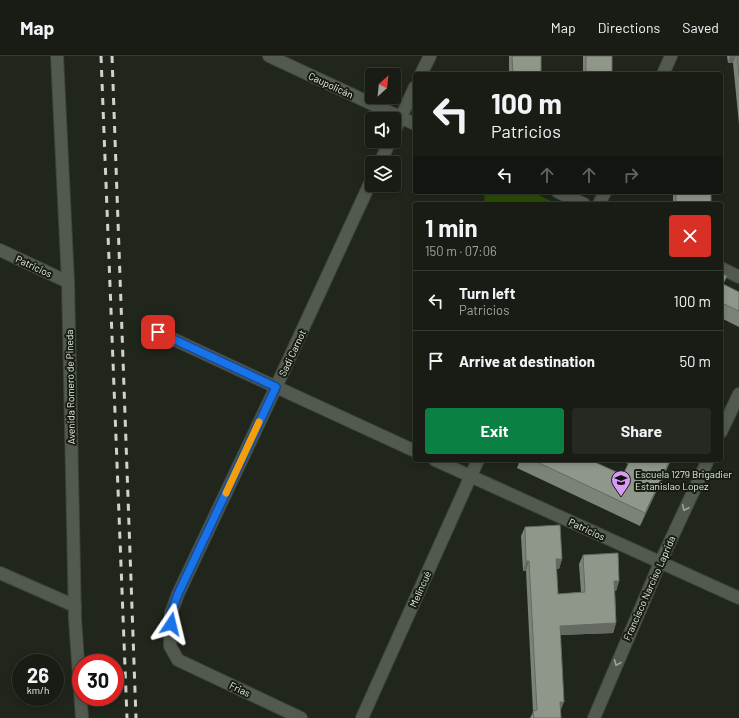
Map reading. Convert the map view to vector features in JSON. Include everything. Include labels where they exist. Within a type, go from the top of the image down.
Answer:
[{"type":"street","name":"Avenida Romero de Pineda","points":[[57,56],[68,282],[75,606],[82,718]]},
{"type":"street","name":"Caupolicán","points":[[269,56],[390,112]]},
{"type":"street","points":[[422,72],[430,56]]},
{"type":"street","points":[[663,72],[671,56]]},
{"type":"street","points":[[401,117],[413,91]]},
{"type":"street","name":"Caupolicán","points":[[401,117],[413,123]]},
{"type":"street","name":"Sadi Carnot","points":[[178,660],[170,646],[171,613],[178,594],[366,192]]},
{"type":"street","points":[[562,194],[580,202]]},
{"type":"street","name":"Patricios","points":[[0,250],[68,282]]},
{"type":"street","points":[[723,269],[739,277]]},
{"type":"street","points":[[158,332],[413,450]]},
{"type":"street","points":[[723,428],[739,394]]},
{"type":"street","name":"Patricios","points":[[439,462],[739,598]]},
{"type":"street","name":"Melincué","points":[[362,718],[477,462]]},
{"type":"street","name":"Francisco Narciso Laprida","points":[[594,718],[660,563],[707,462]]},
{"type":"street","points":[[0,573],[75,606]]},
{"type":"street","name":"Frias","points":[[178,660],[301,718]]},
{"type":"green space","points":[[484,194],[536,194],[553,202],[485,202]]},
{"type":"building","points":[[512,56],[541,56],[541,72],[513,72]]},
{"type":"building","points":[[586,56],[612,56],[612,72],[586,72]]},
{"type":"building","points":[[737,56],[739,56],[739,75]]},
{"type":"building","points":[[676,194],[711,194],[711,202],[676,202]]},
{"type":"building","points":[[723,274],[727,276],[723,284]]},
{"type":"building","points":[[723,284],[739,292],[739,311],[724,304],[723,306]]},
{"type":"building","points":[[537,462],[594,462],[623,475],[629,462],[669,462],[645,513]]},
{"type":"building","points":[[560,525],[562,559],[556,559],[558,594],[585,592],[583,555],[618,553],[619,581],[614,581],[616,623],[560,626],[564,702],[560,702],[561,718],[534,718],[533,711],[537,710],[529,561],[526,561],[525,527]]},
{"type":"railway","points":[[101,56],[127,718]]},
{"type":"railway","points":[[112,56],[136,718]]},
{"type":"slow traffic","points":[[226,493],[259,422]]},
{"type":"place","name":"Escuela 1279 Brigadier Estanislao Lopez","points":[[621,497]]},
{"type":"route","points":[[158,332],[276,387],[178,594],[171,613],[171,624]]}]
